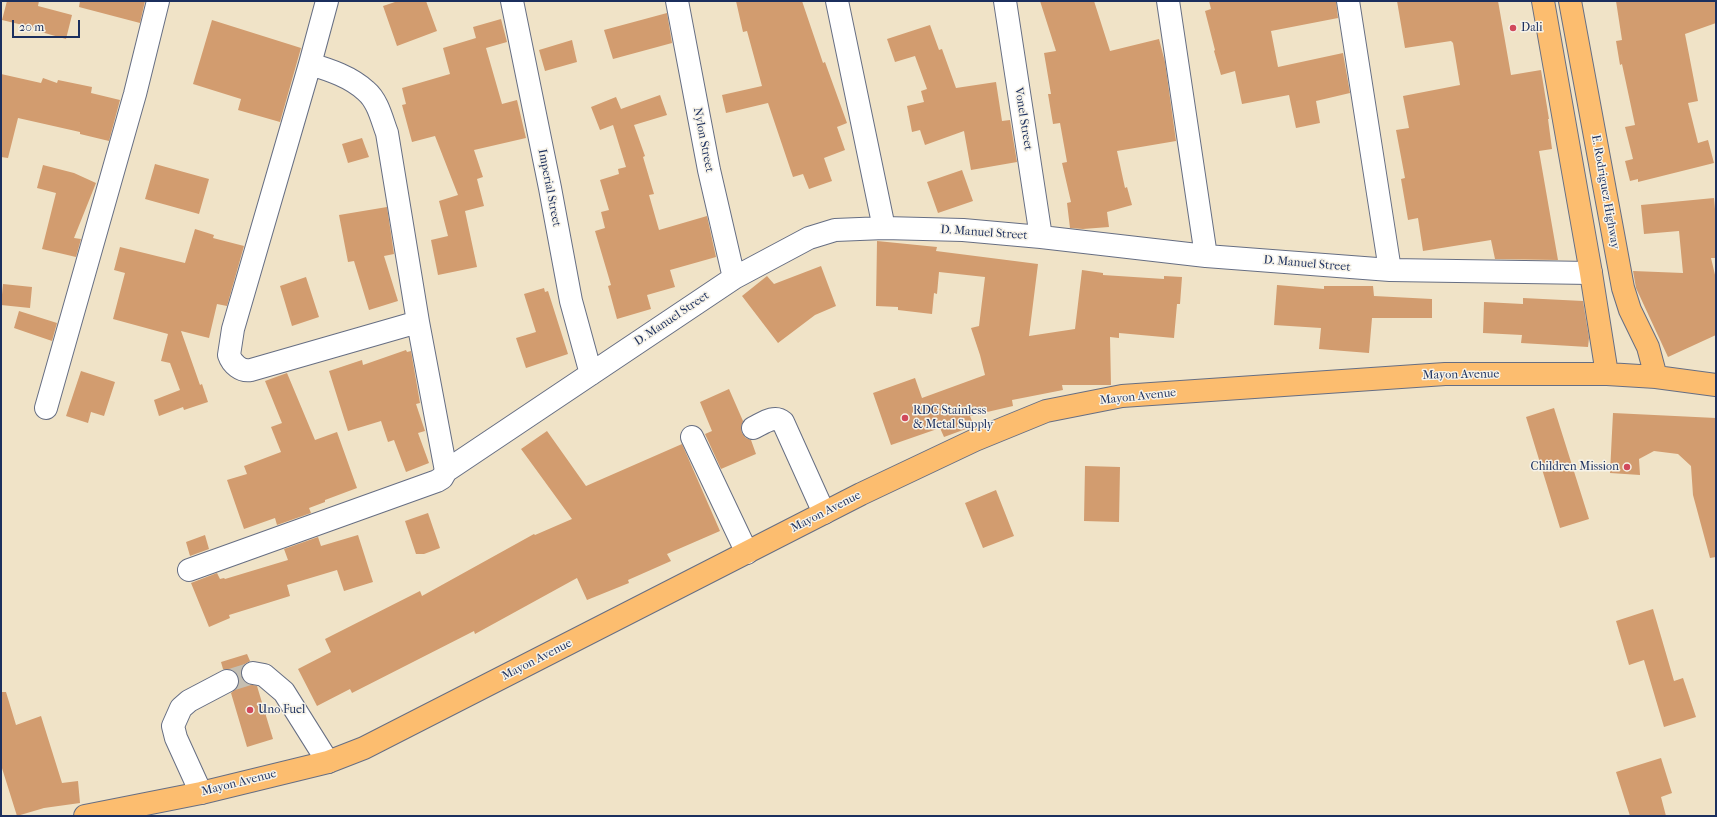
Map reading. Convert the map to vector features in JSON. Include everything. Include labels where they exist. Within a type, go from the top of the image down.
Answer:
[{"type":"main road","points":[[1543,1],[1591,273],[1607,374]]},
{"type":"main road","name":"E. Rodriguez Highway","points":[[1570,1],[1623,288],[1630,310],[1648,347],[1656,377]]},
{"type":"main road","name":"Mayon Avenue","points":[[85,816],[201,793],[328,762],[364,748],[824,513],[975,440],[1046,411],[1122,396],[1445,374],[1607,374],[1656,377],[1716,385]]},
{"type":"street","points":[[46,408],[135,94],[158,1]]},
{"type":"street","points":[[327,1],[233,328],[229,351],[230,358],[238,368],[243,370],[251,370],[418,322]]},
{"type":"street","name":"Imperial Street","points":[[512,1],[550,188],[571,301],[591,374]]},
{"type":"street","name":"Nylon Street","points":[[677,1],[708,170],[734,278]]},
{"type":"street","points":[[837,1],[884,228]]},
{"type":"street","name":"Vonel Street","points":[[1005,1],[1041,237]]},
{"type":"street","points":[[1168,1],[1206,256]]},
{"type":"street","points":[[1348,1],[1390,270]]},
{"type":"street","points":[[310,64],[341,74],[367,92],[377,107],[387,134],[418,322],[446,471]]},
{"type":"street","name":"D. Manuel Street","points":[[189,570],[437,482],[442,478],[446,471],[734,278],[816,236],[835,230],[884,228],[963,230],[1041,237],[1206,256],[1390,270],[1591,273]]},
{"type":"street","points":[[753,428],[772,418],[779,419],[783,422],[824,513]]},
{"type":"street","points":[[692,437],[747,553]]},
{"type":"street","points":[[253,673],[264,675],[284,692],[328,762]]},
{"type":"street","points":[[201,793],[176,738],[173,726],[181,708],[189,701],[227,681]]},
{"type":"building","points":[[7,1],[39,1],[38,6],[72,15],[66,39],[34,30],[35,28],[2,20]]},
{"type":"building","points":[[80,1],[145,1],[140,23],[79,7]]},
{"type":"building","points":[[398,1],[426,1],[437,31],[397,46],[383,6]]},
{"type":"building","points":[[736,1],[802,1],[823,63],[825,62],[847,123],[837,127],[845,150],[824,158],[832,181],[809,189],[803,174],[793,177],[768,103],[726,113],[722,95],[762,86],[747,31],[743,32]]},
{"type":"building","points":[[1040,1],[1094,1],[1110,51],[1159,39],[1165,62],[1176,141],[1117,151],[1125,188],[1127,187],[1132,205],[1107,212],[1109,227],[1083,229],[1070,228],[1067,203],[1071,202],[1062,163],[1067,162],[1060,123],[1053,124],[1048,94],[1051,94],[1044,53],[1056,51]]},
{"type":"building","points":[[1209,1],[1336,1],[1338,18],[1271,31],[1278,67],[1343,53],[1350,93],[1316,101],[1320,123],[1296,128],[1289,95],[1242,104],[1235,71],[1221,75],[1205,11],[1211,9]]},
{"type":"building","points":[[1397,1],[1498,1],[1511,75],[1541,70],[1552,149],[1539,151],[1558,260],[1495,259],[1491,240],[1423,251],[1418,218],[1408,220],[1401,179],[1405,178],[1396,130],[1409,128],[1403,96],[1460,85],[1453,43],[1451,41],[1405,48]]},
{"type":"building","points":[[1616,1],[1716,1],[1716,23],[1685,34],[1698,101],[1688,103],[1698,143],[1708,140],[1714,163],[1638,182],[1638,179],[1630,181],[1625,161],[1633,159],[1625,127],[1635,125],[1622,64],[1620,65],[1616,41],[1622,40]]},
{"type":"building","points":[[667,13],[672,43],[613,59],[604,30]]},
{"type":"building","points":[[501,19],[507,42],[486,48],[502,104],[517,100],[526,138],[474,150],[483,177],[477,179],[484,206],[465,211],[477,267],[438,275],[431,240],[448,236],[439,201],[458,195],[435,136],[412,142],[402,105],[406,104],[402,88],[450,74],[443,48],[476,38],[473,27]]},
{"type":"building","points":[[212,20],[301,48],[280,122],[238,110],[241,99],[193,84]]},
{"type":"building","points":[[930,25],[939,50],[942,49],[956,88],[996,82],[1002,121],[1010,120],[1017,162],[971,170],[964,131],[925,145],[920,130],[912,132],[907,106],[924,102],[921,91],[927,89],[915,56],[895,62],[887,39]]},
{"type":"building","points":[[572,40],[577,62],[545,71],[539,50]]},
{"type":"building","points":[[1,74],[41,83],[43,78],[57,83],[58,80],[92,87],[91,93],[120,100],[109,141],[80,134],[80,132],[18,118],[8,158],[1,157]]},
{"type":"building","points":[[660,95],[667,115],[634,125],[645,156],[643,157],[654,194],[649,195],[659,230],[707,216],[716,257],[670,270],[675,287],[647,295],[651,309],[617,319],[608,286],[611,285],[595,231],[605,228],[601,212],[609,210],[600,180],[619,174],[618,169],[626,167],[613,125],[600,130],[591,107],[616,97],[621,109]]},
{"type":"building","points":[[362,138],[369,157],[348,163],[342,144]]},
{"type":"building","points":[[155,164],[209,179],[199,214],[145,199]]},
{"type":"building","points":[[43,165],[74,173],[96,183],[74,238],[81,239],[76,257],[42,249],[56,193],[37,188]]},
{"type":"building","points":[[962,170],[973,201],[938,213],[927,182]]},
{"type":"building","points":[[1714,198],[1716,220],[1716,258],[1711,258],[1716,279],[1716,335],[1668,357],[1636,288],[1633,271],[1683,273],[1679,231],[1644,234],[1641,205]]},
{"type":"building","points":[[387,207],[394,254],[384,256],[398,301],[369,310],[354,261],[348,262],[339,215]]},
{"type":"building","points":[[195,229],[214,235],[213,238],[244,246],[227,306],[217,304],[209,338],[181,331],[200,385],[202,384],[208,402],[184,410],[183,407],[159,416],[154,400],[180,390],[170,363],[161,361],[168,334],[113,319],[125,273],[114,270],[120,247],[185,263]]},
{"type":"building","points":[[877,241],[937,247],[936,251],[1038,264],[1029,336],[1075,329],[1082,270],[1103,273],[1103,275],[1164,279],[1164,276],[1182,277],[1180,304],[1177,304],[1174,338],[1119,333],[1119,338],[1110,337],[1111,385],[1062,385],[1063,390],[1012,400],[1013,406],[970,416],[974,426],[944,437],[940,428],[891,445],[873,393],[915,378],[922,398],[985,375],[971,328],[979,326],[985,277],[939,272],[937,294],[934,293],[932,314],[898,310],[898,307],[876,306]]},
{"type":"building","points":[[821,266],[836,306],[815,315],[778,343],[742,296],[767,276],[774,284]]},
{"type":"building","points":[[306,277],[319,317],[292,326],[280,286]]},
{"type":"building","points":[[3,284],[32,287],[30,308],[1,305]]},
{"type":"building","points":[[1277,285],[1324,289],[1324,286],[1373,286],[1374,296],[1432,299],[1432,318],[1372,318],[1369,353],[1319,349],[1321,328],[1274,325]]},
{"type":"building","points":[[544,288],[545,292],[548,291],[568,354],[526,368],[516,338],[536,332],[524,294]]},
{"type":"building","points":[[1523,298],[1583,301],[1589,338],[1588,347],[1521,343],[1522,335],[1483,333],[1484,302],[1523,304]]},
{"type":"building","points":[[19,311],[57,323],[52,341],[14,328]]},
{"type":"building","points":[[406,350],[407,352],[411,351],[420,403],[416,404],[425,431],[418,433],[429,463],[406,472],[394,440],[388,442],[381,421],[348,431],[329,371],[362,360],[363,365]]},
{"type":"building","points":[[81,371],[115,382],[104,416],[91,412],[88,423],[66,416]]},
{"type":"building","points":[[287,373],[315,440],[337,432],[357,488],[325,500],[325,502],[309,508],[311,513],[277,525],[275,518],[244,529],[227,480],[247,474],[244,466],[281,452],[271,427],[282,423],[265,381]]},
{"type":"building","points":[[729,389],[743,421],[741,427],[742,433],[746,438],[751,440],[756,454],[721,469],[705,434],[712,431],[700,402]]},
{"type":"building","points":[[1554,408],[1589,519],[1560,528],[1526,417]]},
{"type":"building","points":[[1613,413],[1716,418],[1716,557],[1710,558],[1693,495],[1691,466],[1678,454],[1654,451],[1639,459],[1640,475],[1610,473]]},
{"type":"building","points":[[547,431],[586,486],[682,444],[720,531],[667,554],[671,561],[628,580],[629,583],[587,600],[577,578],[475,634],[474,631],[352,693],[350,689],[317,706],[298,669],[331,652],[325,639],[420,591],[422,596],[534,534],[535,535],[572,519],[521,449]]},
{"type":"building","points":[[1085,466],[1120,467],[1119,522],[1084,521]]},
{"type":"building","points":[[996,490],[1014,536],[983,548],[965,503]]},
{"type":"building","points":[[428,513],[440,548],[424,554],[416,554],[405,521]]},
{"type":"building","points":[[205,535],[209,549],[190,556],[186,542]]},
{"type":"building","points":[[358,535],[373,582],[344,591],[337,570],[287,585],[290,596],[229,615],[230,618],[209,627],[191,583],[217,573],[220,579],[225,579],[288,560],[284,549],[318,537],[321,546]]},
{"type":"building","points":[[1653,609],[1674,681],[1683,678],[1696,717],[1664,727],[1644,660],[1629,665],[1616,621]]},
{"type":"building","name":"Uno Fuel","points":[[247,654],[250,661],[243,665],[241,677],[245,683],[257,686],[273,739],[247,747],[231,693],[238,687],[238,676],[233,670],[223,669],[221,662]]},
{"type":"building","points":[[1,692],[6,692],[16,725],[41,716],[62,783],[78,781],[80,803],[44,808],[17,816],[1,765]]},
{"type":"building","points":[[1661,758],[1672,793],[1661,797],[1666,816],[1630,816],[1616,772]]},
{"type":"tunnel","points":[[227,681],[253,673]]},
{"type":"place","name":"Dali","points":[[1513,28]]},
{"type":"place","name":"RDC Stainless & Metal Supply","points":[[905,418]]},
{"type":"place","name":"Children Mission","points":[[1627,467]]},
{"type":"place","name":"Uno Fuel","points":[[250,710]]}]
